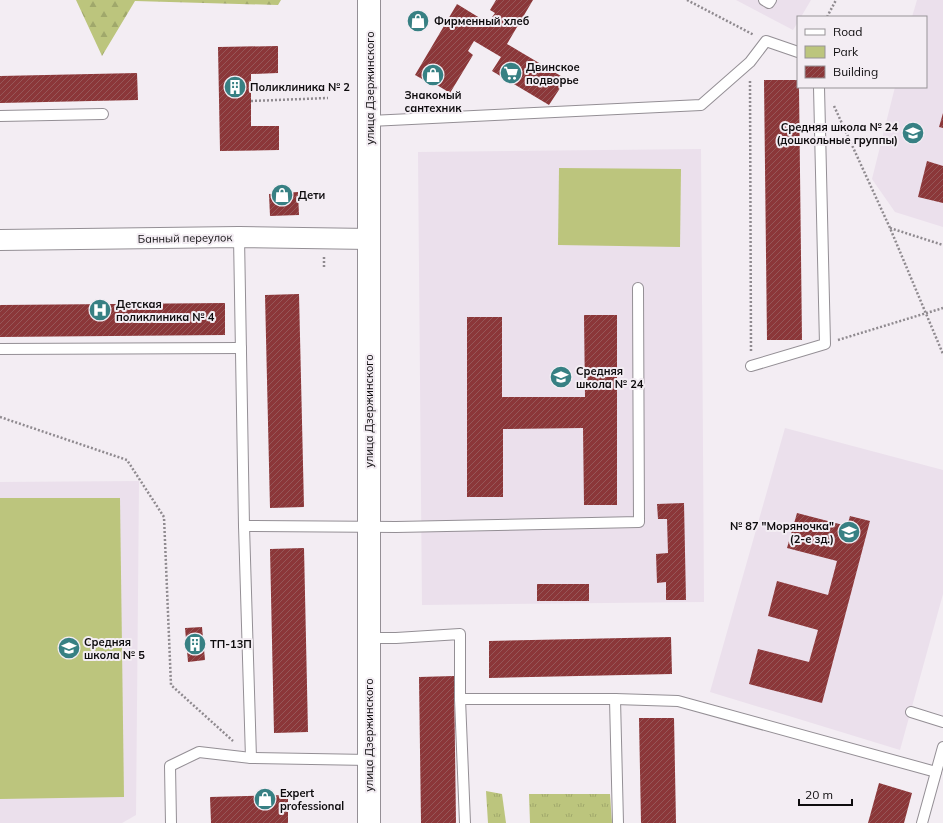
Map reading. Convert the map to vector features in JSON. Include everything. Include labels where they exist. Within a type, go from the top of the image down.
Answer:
[{"type":"street","name":"улица Дзержинского","points":[[369,0],[369,823]]},
{"type":"street","name":"Банный переулок","points":[[0,240],[239,238],[369,239]]},
{"type":"lane","points":[[764,0],[769,3],[771,0]]},
{"type":"lane","points":[[370,122],[701,105],[750,62],[766,41],[797,52]]},
{"type":"lane","points":[[751,366],[825,344],[819,88]]},
{"type":"lane","points":[[0,116],[103,114]]},
{"type":"lane","points":[[239,238],[244,526],[251,758]]},
{"type":"lane","points":[[244,526],[369,527],[640,522],[638,288]]},
{"type":"lane","points":[[0,348],[241,348]]},
{"type":"lane","points":[[369,638],[460,634],[460,699],[465,823]]},
{"type":"lane","points":[[460,699],[615,699],[678,701],[936,772]]},
{"type":"lane","points":[[615,699],[618,823]]},
{"type":"lane","points":[[911,712],[943,722]]},
{"type":"lane","points":[[922,823],[943,747]]},
{"type":"lane","points":[[171,823],[170,766],[199,752],[251,758],[369,760]]},
{"type":"path","points":[[687,0],[766,41]]},
{"type":"path","points":[[828,16],[836,0]]},
{"type":"path","points":[[750,62],[751,366]]},
{"type":"path","points":[[251,101],[328,98]]},
{"type":"path","points":[[832,101],[890,228],[943,354]]},
{"type":"path","points":[[890,228],[943,245]]},
{"type":"path","points":[[825,344],[943,308]]},
{"type":"path","points":[[0,417],[127,460],[164,517],[171,685],[251,758]]},
{"type":"shaded area","points":[[736,0],[811,0],[802,16],[797,16],[797,24],[793,30]]},
{"type":"shaded area","name":"Средняя школа № 24 (дошкольные группы)","points":[[917,0],[943,0],[943,227],[895,212],[872,179],[895,88],[927,88],[927,16],[912,16]]},
{"type":"shaded area","name":"Средняя школа № 24","points":[[701,149],[704,602],[422,605],[418,152]]},
{"type":"shaded area","name":"№ 87 \"Моряночка\" (2-е зд.)","points":[[785,428],[943,470],[943,594],[900,750],[710,692]]},
{"type":"shaded area","name":"Средняя школа № 5","points":[[139,481],[136,815],[122,823],[0,823],[0,482]]},
{"type":"green space","points":[[76,0],[281,0],[278,5],[135,1],[102,56]]},
{"type":"green space","points":[[559,168],[681,169],[680,247],[558,245]]},
{"type":"green space","name":"Средняя школа № 5","points":[[0,498],[120,498],[124,797],[0,799]]},
{"type":"green space","points":[[486,791],[502,794],[506,823],[488,823]]},
{"type":"green space","points":[[529,794],[610,794],[612,823],[530,823]]},
{"type":"building","points":[[496,0],[533,0],[507,44],[566,79],[549,105],[492,71],[501,57],[474,41],[468,51],[473,55],[450,93],[432,82],[431,84],[415,75],[457,4],[488,23],[495,13],[490,10]]},
{"type":"building","name":"Поликлиника № 2","points":[[278,46],[278,73],[251,74],[251,126],[279,126],[279,150],[220,151],[218,47]]},
{"type":"building","points":[[137,73],[138,100],[0,103],[0,76]]},
{"type":"building","points":[[764,80],[797,80],[797,88],[799,88],[802,340],[767,340]]},
{"type":"building","points":[[943,113],[943,128],[939,127]]},
{"type":"building","points":[[927,161],[943,166],[943,203],[918,197]]},
{"type":"building","points":[[298,192],[299,215],[270,216],[269,194]]},
{"type":"building","points":[[299,294],[304,507],[270,508],[265,295]]},
{"type":"building","points":[[225,303],[225,335],[0,337],[0,305]]},
{"type":"building","points":[[584,315],[617,315],[617,505],[584,505],[583,428],[503,429],[503,497],[467,497],[467,317],[502,317],[502,397],[585,397]]},
{"type":"building","points":[[684,503],[686,600],[666,600],[666,582],[657,583],[656,554],[668,553],[667,519],[658,519],[657,504]]},
{"type":"building","points":[[797,513],[847,526],[850,516],[870,521],[822,703],[749,684],[758,649],[809,662],[818,630],[768,616],[777,581],[828,595],[837,561],[787,548]]},
{"type":"building","points":[[304,548],[308,732],[274,733],[270,549]]},
{"type":"building","points":[[537,584],[589,584],[589,601],[537,601]]},
{"type":"building","name":"ТП-13П","points":[[202,627],[205,660],[188,662],[185,628]]},
{"type":"building","points":[[671,637],[672,674],[489,678],[489,641]]},
{"type":"building","points":[[454,676],[456,823],[421,823],[419,677]]},
{"type":"building","points":[[639,718],[674,718],[676,823],[641,823]]},
{"type":"building","points":[[879,783],[912,793],[904,823],[868,823]]},
{"type":"building","points":[[288,795],[288,823],[211,823],[210,797]]},
{"type":"place","name":"Фирменный хлеб","points":[[418,21]]},
{"type":"place","name":"Двинское подворье","points":[[511,73]]},
{"type":"place","name":"Знакомый сантехник","points":[[433,75]]},
{"type":"place","name":"Поликлиника № 2","points":[[235,87]]},
{"type":"place","name":"Средняя школа № 24 (дошкольные группы)","points":[[913,133]]},
{"type":"place","name":"Дети","points":[[282,195]]},
{"type":"place","name":"Детская поликлиника № 4","points":[[100,310]]},
{"type":"place","name":"Средняя школа № 24","points":[[561,377]]},
{"type":"place","name":"№ 87 \"Моряночка\" (2-е зд.)","points":[[849,532]]},
{"type":"place","name":"ТП-13П","points":[[195,644]]},
{"type":"place","name":"Средняя школа № 5","points":[[69,648]]},
{"type":"place","name":"Expert professional","points":[[265,799]]}]
